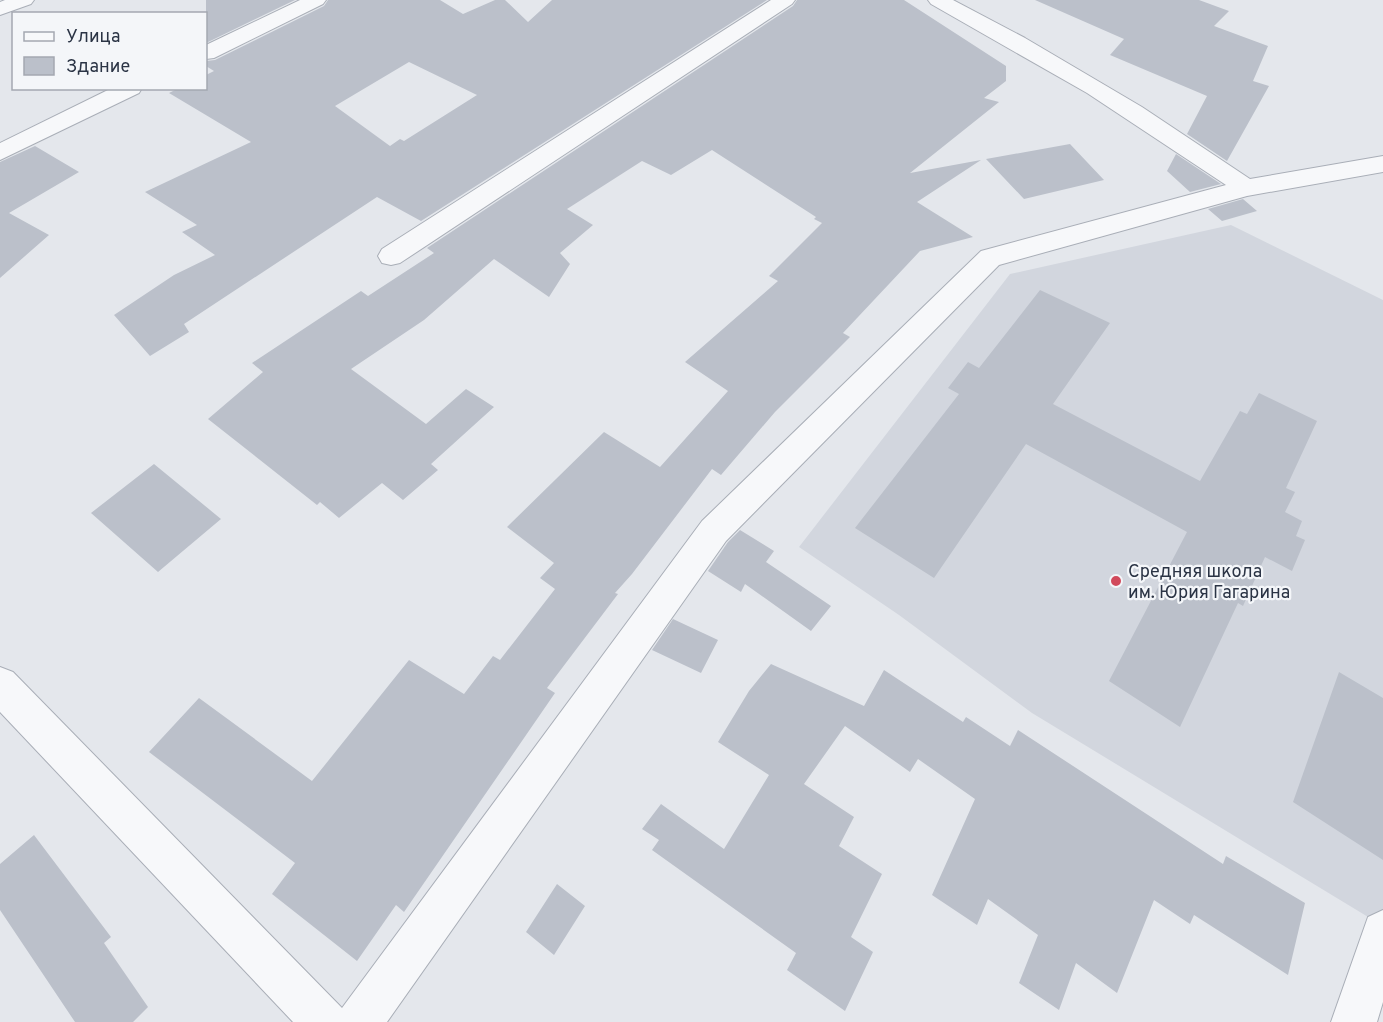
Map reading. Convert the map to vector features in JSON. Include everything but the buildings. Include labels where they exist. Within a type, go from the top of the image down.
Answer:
[{"type":"street","points":[[0,9],[24,0]]},
{"type":"street","points":[[207,53],[316,0]]},
{"type":"street","points":[[391,256],[785,0]]},
{"type":"street","points":[[938,0],[981,22],[1168,133],[1246,188]]},
{"type":"street","points":[[0,152],[127,90]]},
{"type":"street","points":[[359,1022],[714,531],[990,258],[1246,188],[1383,164]]},
{"type":"street","points":[[0,685],[324,1022]]},
{"type":"street","points":[[1354,1022],[1383,932]]},
{"type":"shaded area","name":"Средняя школа им. Юрия Гагарина","points":[[1231,225],[1383,300],[1383,926],[1032,713],[899,615],[799,547],[1010,274]]},
{"type":"place","name":"Средняя школа им. Юрия Гагарина","points":[[1116,581]]}]
